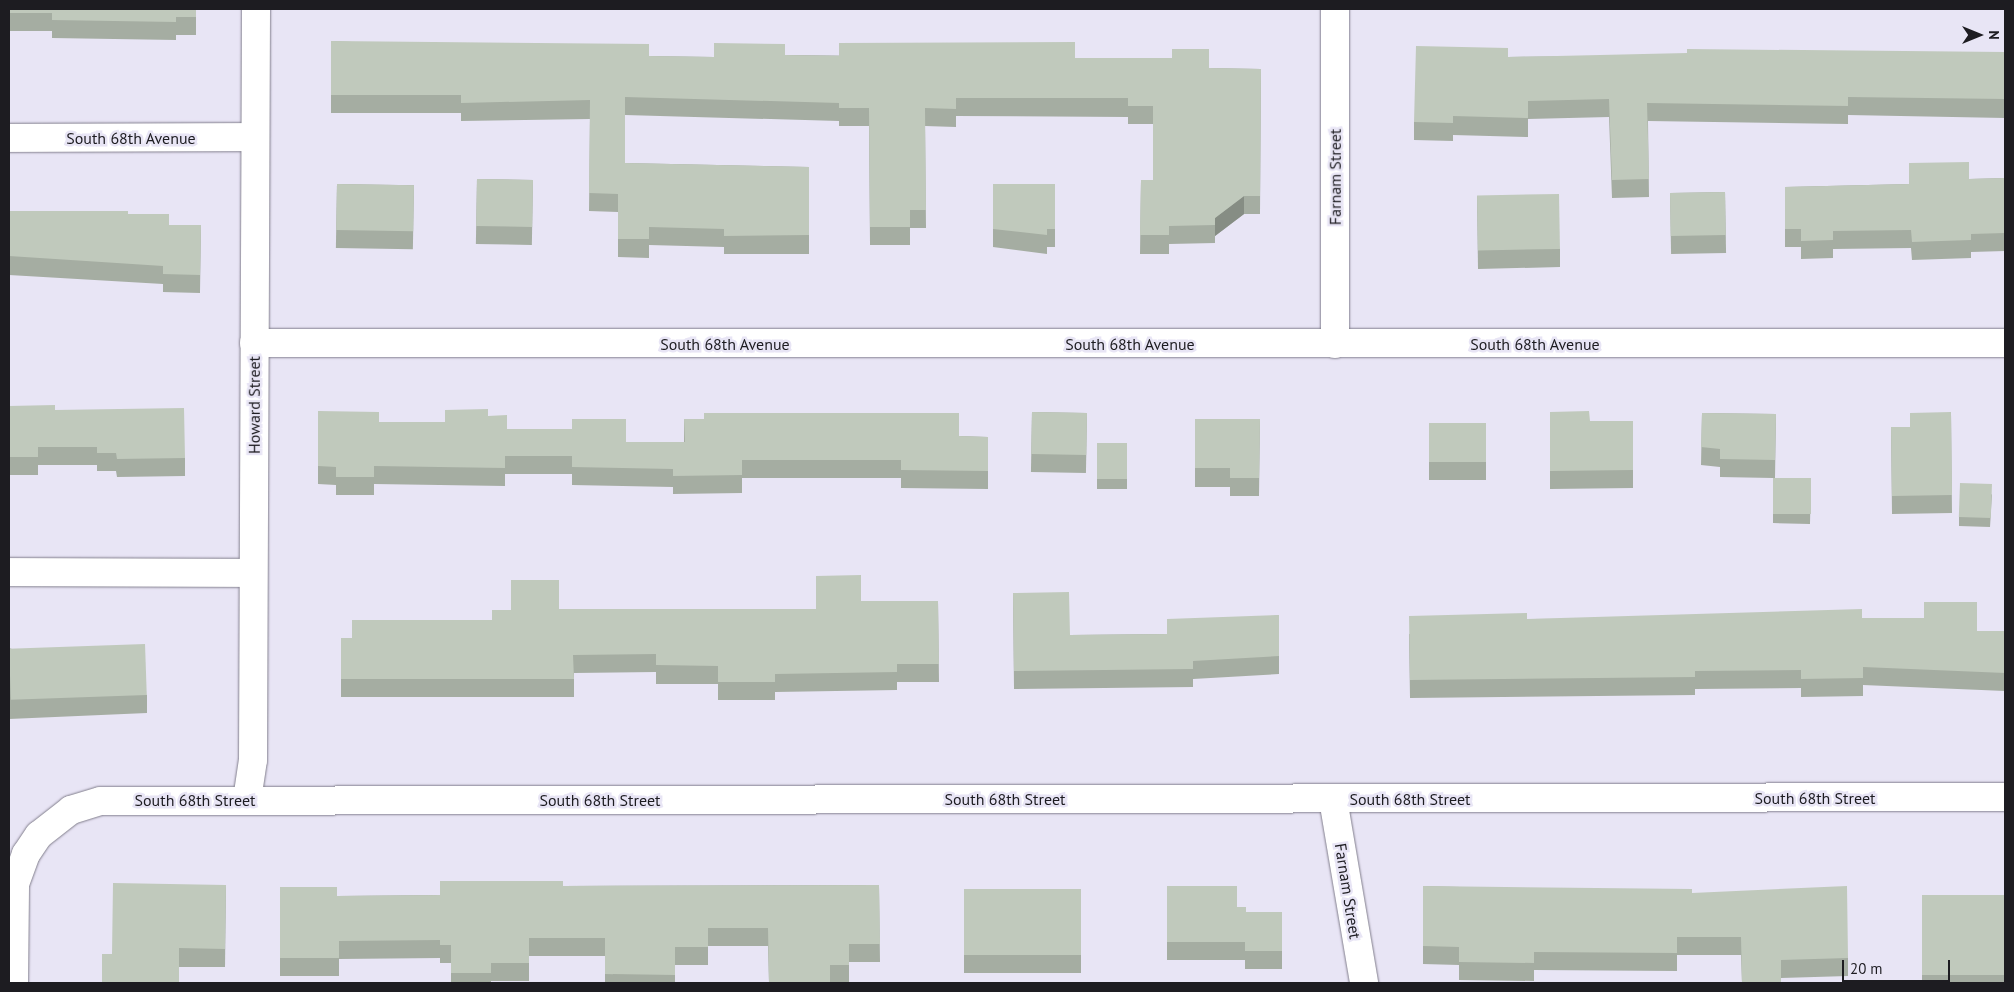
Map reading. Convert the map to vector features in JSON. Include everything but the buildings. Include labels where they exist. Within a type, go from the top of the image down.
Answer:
[{"type":"street","name":"Howard Street","points":[[247,800],[253,760],[253,137],[256,9]]},
{"type":"street","name":"Farnam Street","points":[[1335,9],[1335,344]]},
{"type":"street","name":"South 68th Avenue","points":[[9,138],[253,137]]},
{"type":"street","name":"South 68th Avenue","points":[[254,343],[2005,343]]},
{"type":"street","points":[[9,572],[253,573]]},
{"type":"street","name":"South 68th Street","points":[[14,983],[16,884],[26,854],[39,835],[72,810],[101,800],[2005,797]]},
{"type":"street","name":"Farnam Street","points":[[1333,799],[1364,983]]}]
